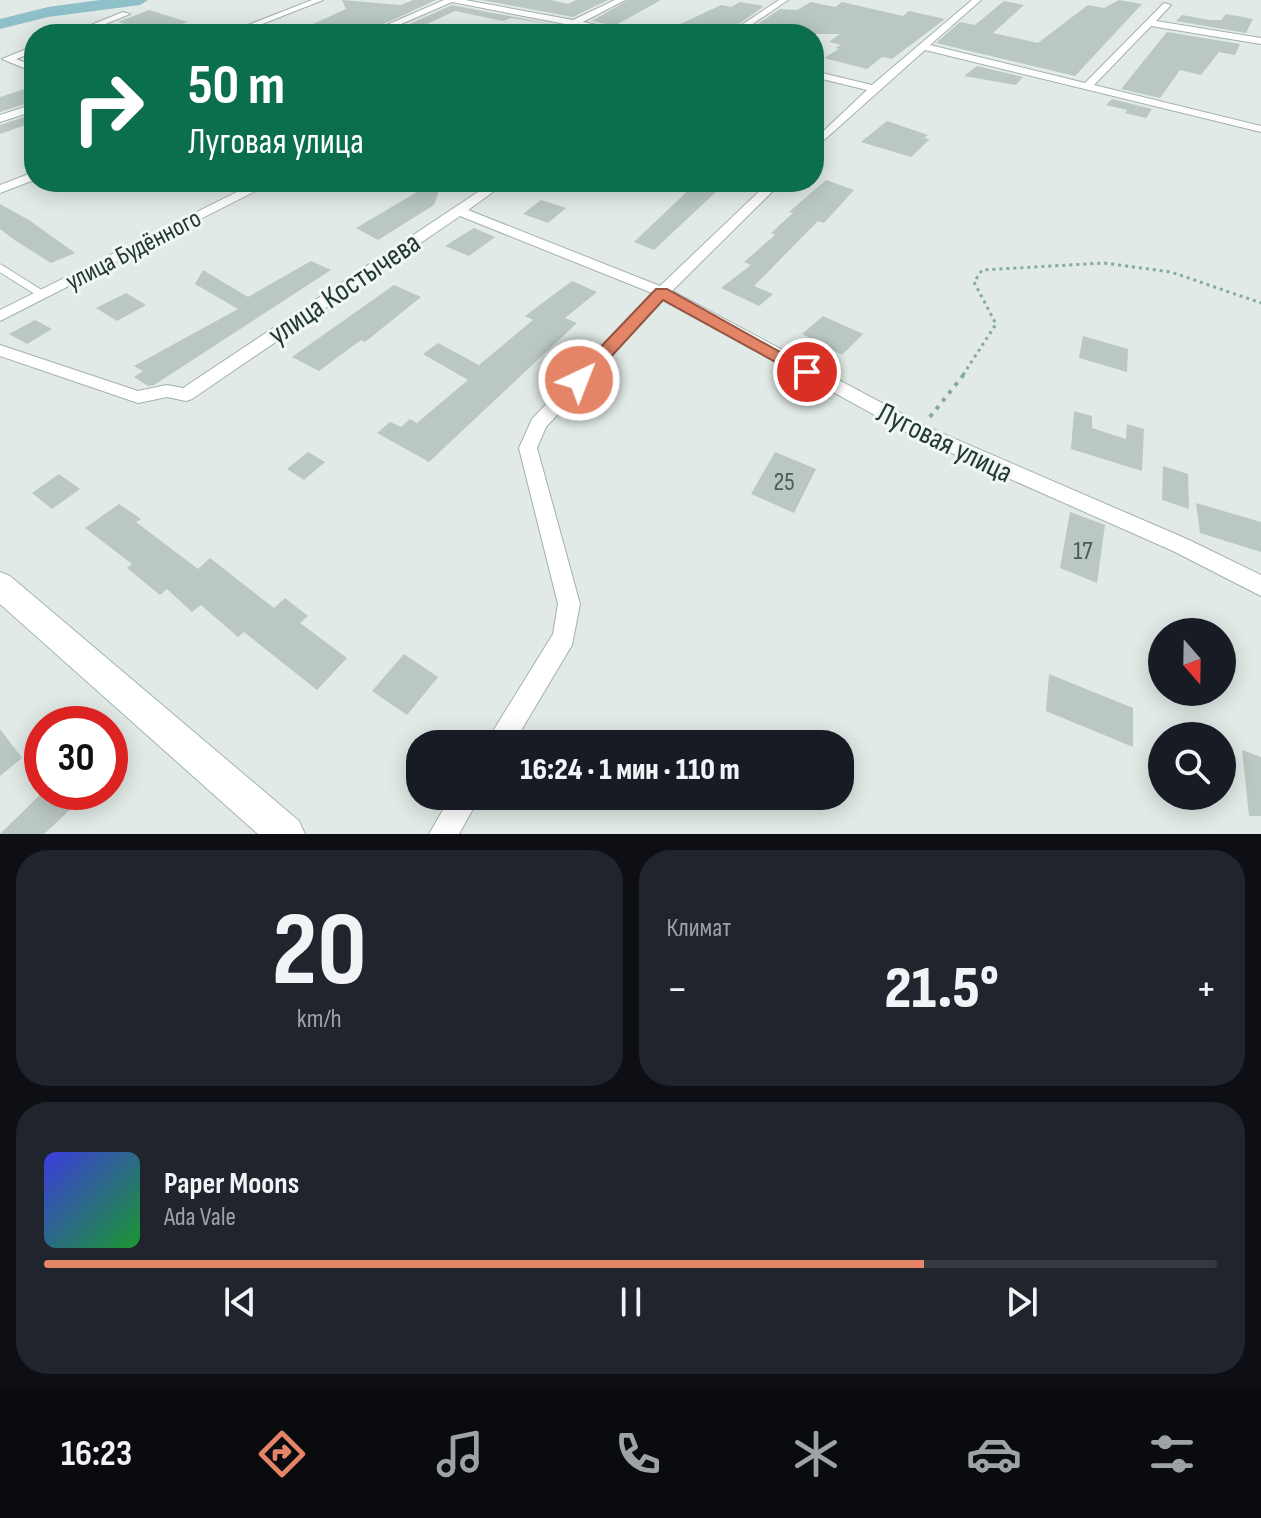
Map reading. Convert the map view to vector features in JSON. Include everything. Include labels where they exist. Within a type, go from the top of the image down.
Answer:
[{"type":"main road","points":[[0,585],[286,834]]},
{"type":"street","points":[[255,24],[319,0]]},
{"type":"street","points":[[394,24],[451,0],[578,24]]},
{"type":"street","points":[[573,23],[621,0]]},
{"type":"street","points":[[747,24],[784,0]]},
{"type":"street","points":[[824,136],[977,0]]},
{"type":"street","points":[[1088,85],[1167,5]]},
{"type":"street","points":[[100,24],[126,14]]},
{"type":"street","points":[[1149,23],[1261,41]]},
{"type":"street","points":[[926,47],[1261,129]]},
{"type":"street","points":[[24,53],[7,59],[24,65]]},
{"type":"street","points":[[824,76],[874,89]]},
{"type":"street","points":[[0,119],[24,111]]},
{"type":"street","points":[[0,189],[24,180]]},
{"type":"street","name":"улица Будённого","points":[[0,316],[247,192]]},
{"type":"street","name":"улица Костычева","points":[[0,350],[138,397],[167,391],[186,395],[487,192]]},
{"type":"street","points":[[507,730],[564,637],[569,604],[528,448],[538,424],[662,292],[766,192]]},
{"type":"street","name":"Луговая улица","points":[[459,211],[662,292],[919,431],[1180,545],[1261,586]]},
{"type":"street","points":[[443,834],[458,810]]},
{"type":"lane","points":[[0,268],[43,295]]},
{"type":"path","points":[[919,431],[978,356],[996,324],[974,282],[982,270],[1104,263],[1171,272],[1261,303]]},
{"type":"building","points":[[342,0],[401,5],[413,0],[436,0],[384,24],[313,24],[346,9]]},
{"type":"building","points":[[481,0],[551,0],[568,4],[576,0],[608,0],[573,17]]},
{"type":"building","points":[[628,0],[661,0],[618,24],[592,21]]},
{"type":"building","points":[[1119,0],[1142,4],[1075,76],[936,43],[960,22],[975,25],[1004,1],[1024,5],[993,33],[1038,43],[1088,5],[1104,8]]},
{"type":"building","points":[[740,2],[764,6],[739,24],[681,24],[721,5],[731,7]]},
{"type":"building","points":[[811,2],[835,7],[842,2],[903,16],[909,11],[945,19],[892,59],[882,57],[867,69],[824,58],[841,45],[829,42],[840,34],[824,34],[824,24],[758,24],[780,9],[797,10]]},
{"type":"building","points":[[452,5],[551,24],[511,18],[503,21],[455,11],[427,24],[410,24]]},
{"type":"building","points":[[149,10],[188,22],[125,24],[118,22]]},
{"type":"building","points":[[1226,14],[1253,19],[1246,33],[1176,21],[1182,15],[1221,20]]},
{"type":"building","points":[[1167,32],[1240,44],[1235,55],[1219,52],[1201,75],[1180,70],[1160,98],[1121,89]]},
{"type":"building","points":[[977,66],[1023,77],[1016,85],[964,76]]},
{"type":"building","points":[[24,89],[24,104],[0,112],[0,97]]},
{"type":"building","points":[[1112,99],[1152,109],[1146,118],[1125,113],[1127,110],[1106,105]]},
{"type":"building","points":[[24,117],[24,126],[0,134],[0,125]]},
{"type":"building","points":[[887,121],[928,135],[924,138],[930,139],[911,157],[861,142]]},
{"type":"building","points":[[824,182],[854,190],[824,223],[818,221],[754,286],[773,294],[759,306],[721,288],[751,265],[744,262],[775,235],[771,233],[793,213],[789,212],[812,192],[824,192]]},
{"type":"building","points":[[417,192],[439,192],[434,205],[378,240],[356,228]]},
{"type":"building","points":[[687,192],[716,192],[654,250],[634,242]]},
{"type":"building","points":[[541,200],[566,208],[548,223],[523,214]]},
{"type":"building","points":[[0,204],[29,220],[75,253],[51,263],[16,241],[0,229]]},
{"type":"building","points":[[474,228],[495,237],[469,256],[445,246]]},
{"type":"building","points":[[311,261],[331,270],[154,385],[148,386],[134,377],[143,371],[134,366],[238,309],[195,284],[203,270],[248,297]]},
{"type":"building","points":[[572,281],[597,292],[565,318],[577,323],[429,462],[377,433],[390,422],[401,427],[410,419],[417,423],[468,380],[423,354],[438,343],[479,365],[533,320],[525,316]]},
{"type":"building","points":[[394,285],[421,297],[365,342],[361,340],[319,371],[292,357]]},
{"type":"building","points":[[126,293],[146,305],[117,321],[96,308]]},
{"type":"building","points":[[823,316],[863,334],[842,355],[802,334]]},
{"type":"building","points":[[35,320],[52,329],[27,344],[9,334]]},
{"type":"building","points":[[1083,336],[1128,349],[1127,372],[1079,358]]},
{"type":"building","points":[[1074,411],[1092,416],[1092,428],[1126,439],[1127,424],[1144,429],[1142,471],[1071,449]]},
{"type":"building","points":[[308,452],[325,462],[304,480],[287,469]]},
{"type":"building","points":[[775,452],[816,469],[794,513],[751,494]]},
{"type":"building","points":[[1163,466],[1188,474],[1189,509],[1162,500]]},
{"type":"building","points":[[59,474],[80,489],[52,509],[32,493]]},
{"type":"building","points":[[1196,503],[1261,522],[1261,552],[1200,533]]},
{"type":"building","points":[[119,504],[141,519],[136,522],[198,569],[210,558],[274,608],[285,598],[308,616],[300,623],[347,658],[317,690],[244,632],[238,637],[201,605],[192,612],[167,589],[160,595],[127,568],[132,564],[85,528]]},
{"type":"building","points":[[1070,512],[1105,525],[1097,583],[1060,568]]},
{"type":"building","points":[[404,654],[438,677],[407,715],[372,691]]},
{"type":"building","points":[[1049,674],[1133,708],[1133,747],[1046,711]]},
{"type":"building","points":[[0,729],[22,758],[0,776]]},
{"type":"building","points":[[1242,750],[1261,757],[1261,816],[1249,816]]},
{"type":"building","points":[[25,810],[70,810],[44,834],[0,834]]},
{"type":"waterway","points":[[0,24],[48,12],[140,0]]},
{"type":"route","points":[[579,380],[662,292],[807,372]]}]
